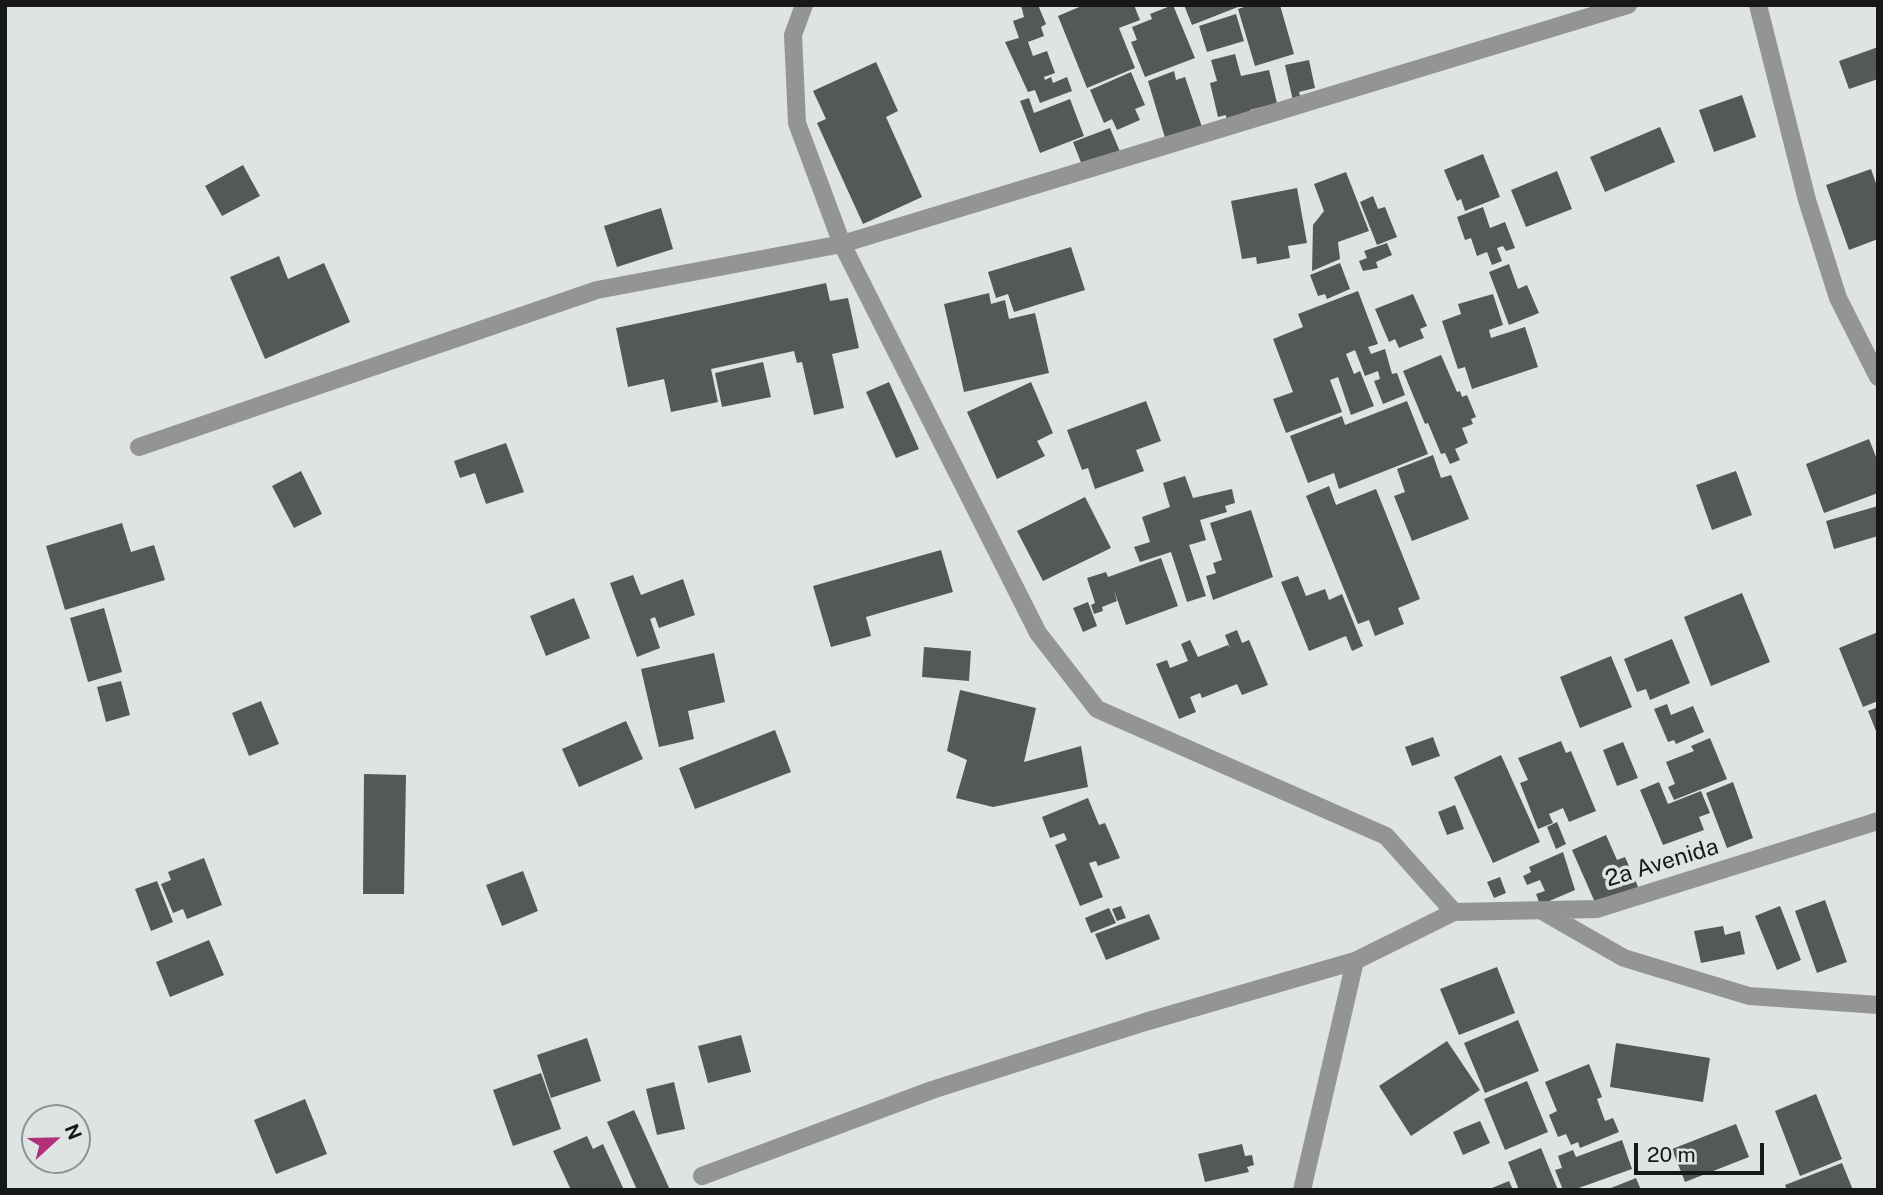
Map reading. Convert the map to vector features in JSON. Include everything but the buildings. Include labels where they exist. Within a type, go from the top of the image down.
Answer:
[{"type":"street","points":[[702,1176],[932,1090],[1146,1022],[1355,961],[1454,912],[1386,836],[1097,709],[1038,633],[842,244],[797,123],[793,35],[804,5]]},
{"type":"street","points":[[139,447],[597,290],[842,244],[1628,5]]},
{"type":"street","points":[[1758,5],[1807,200],[1838,298],[1878,377]]},
{"type":"street","name":"2a Avenida","points":[[1454,912],[1597,909],[1878,821]]},
{"type":"street","points":[[1542,911],[1624,958],[1749,996],[1878,1005]]},
{"type":"street","points":[[1302,1190],[1355,961]]}]
